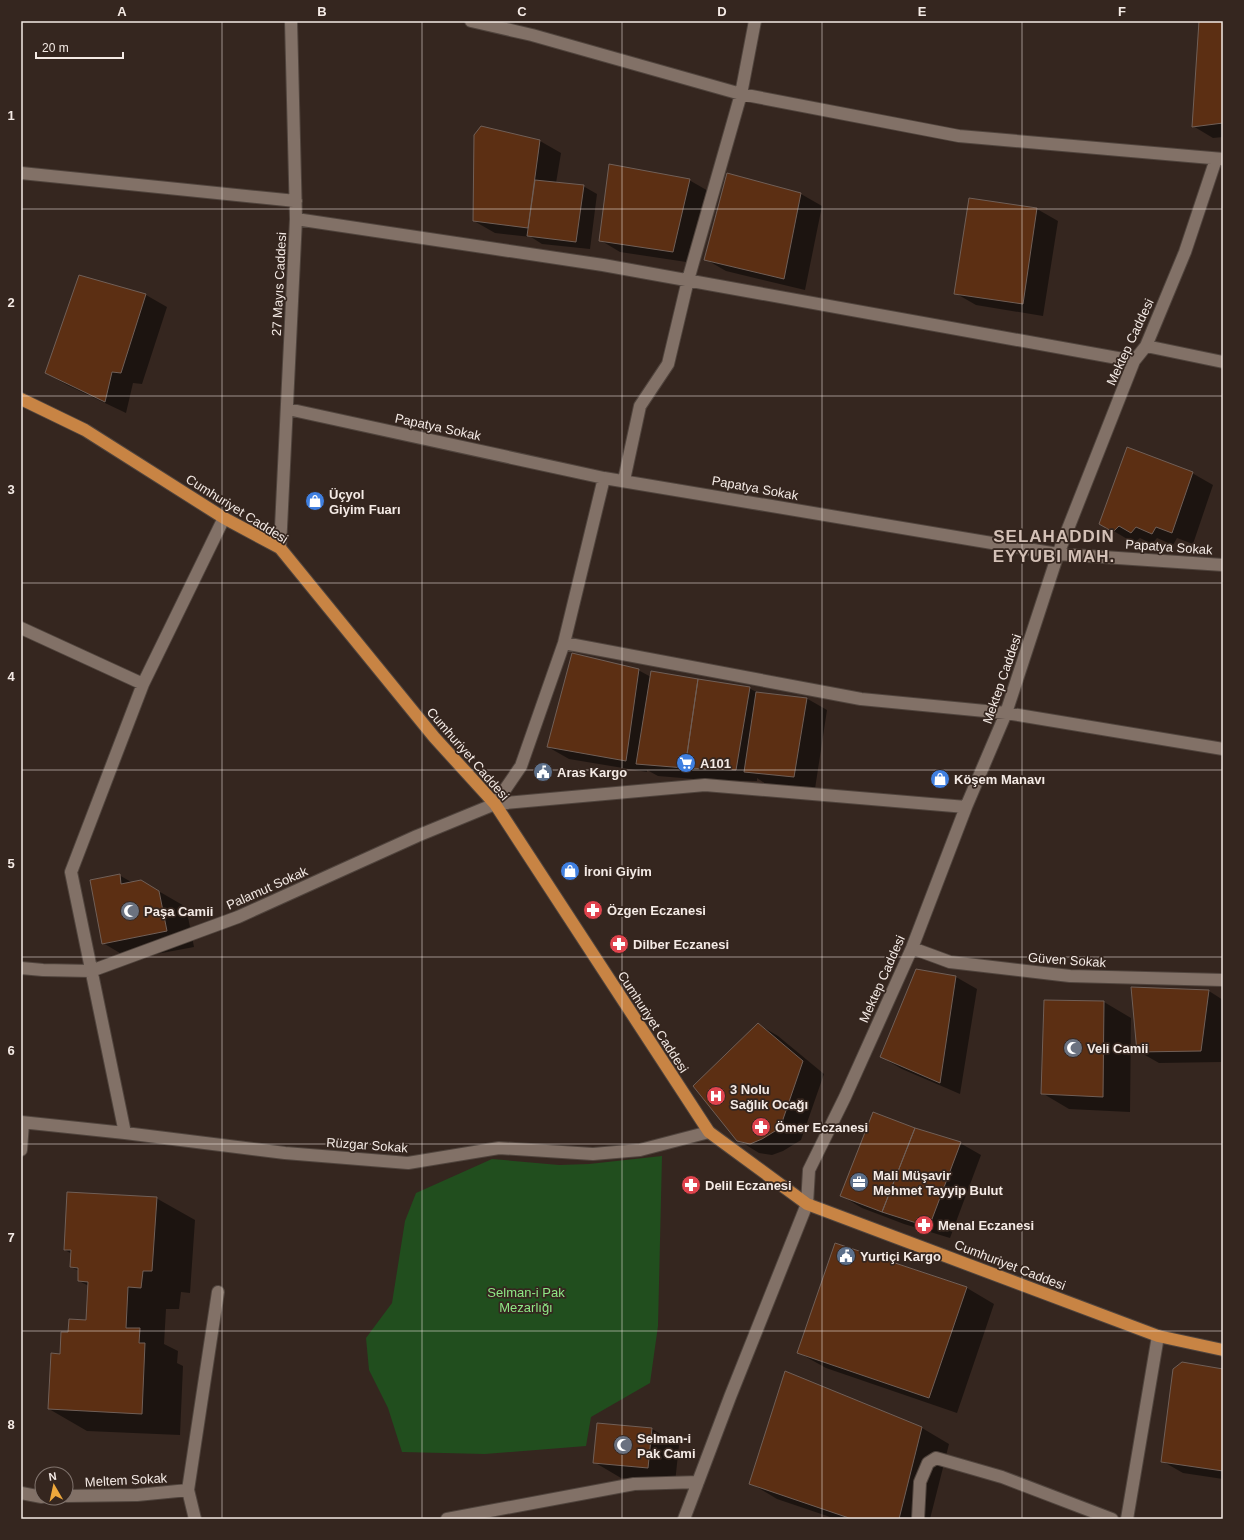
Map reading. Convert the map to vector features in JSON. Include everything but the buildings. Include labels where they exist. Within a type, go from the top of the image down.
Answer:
[{"type":"main road","name":"Cumhuriyet Caddesi","points":[[21,399],[85,430],[224,518],[280,548],[434,737],[495,804],[709,1132],[806,1204],[1158,1336],[1223,1350]]},
{"type":"street","name":"27 Mayıs Caddesi","points":[[280,548],[288,409],[296,219],[290,21]]},
{"type":"street","points":[[471,21],[532,35],[741,94],[959,136],[1219,159]]},
{"type":"street","points":[[624,480],[640,406],[668,364],[688,280],[741,94],[755,21]]},
{"type":"street","name":"Mektep Caddesi","points":[[684,1519],[730,1396],[806,1204],[808,1170],[845,1097],[912,948],[966,807],[1006,713],[1058,554],[1134,361],[1146,346],[1185,252],[1219,159]]},
{"type":"street","points":[[21,173],[296,201]]},
{"type":"street","points":[[296,219],[603,265],[1134,361]]},
{"type":"street","points":[[1146,346],[1223,362]]},
{"type":"street","name":"Papatya Sokak","points":[[288,409],[604,478],[624,480],[1058,554],[1223,565]]},
{"type":"street","points":[[495,804],[521,766],[564,643],[604,478]]},
{"type":"street","points":[[125,1133],[70,872],[143,684],[224,518]]},
{"type":"street","points":[[21,628],[143,684]]},
{"type":"street","points":[[564,643],[861,699],[1006,713],[1223,749]]},
{"type":"street","name":"Palamut Sokak","points":[[21,968],[90,971],[238,917],[417,836],[495,804],[705,785],[966,807]]},
{"type":"street","name":"Güven Sokak","points":[[912,948],[950,962],[1070,976],[1223,980]]},
{"type":"street","points":[[21,1150],[22,1123]]},
{"type":"street","name":"Rüzgar Sokak","points":[[22,1123],[125,1133],[285,1153],[408,1163],[499,1148],[592,1154],[640,1150],[709,1132]]},
{"type":"street","points":[[195,1519],[188,1490],[218,1292]]},
{"type":"street","points":[[1127,1519],[1158,1336]]},
{"type":"street","points":[[918,1519],[920,1482],[928,1463],[936,1458],[1002,1477],[1112,1519]]},
{"type":"street","points":[[448,1519],[634,1484],[698,1482]]},
{"type":"street","name":"Meltem Sokak","points":[[74,1496],[137,1495],[188,1490]]},
{"type":"street","points":[[21,1493],[34,1495]]},
{"type":"green space","name":"Selman-i Pak Mezarlığı","points":[[662,1156],[658,1326],[650,1383],[591,1417],[586,1446],[485,1454],[402,1452],[388,1408],[369,1370],[366,1338],[392,1303],[405,1221],[416,1193],[492,1159],[559,1165],[589,1164]]},
{"type":"place","name":"Üçyol Giyim Fuarı","points":[[315,501]]},
{"type":"place","name":"A101","points":[[686,763]]},
{"type":"place","name":"Aras Kargo","points":[[543,772]]},
{"type":"place","name":"Köşem Manavı","points":[[940,779]]},
{"type":"place","name":"İroni Giyim","points":[[570,871]]},
{"type":"place","name":"Özgen Eczanesi","points":[[593,910]]},
{"type":"place","name":"Paşa Camii","points":[[130,911]]},
{"type":"place","name":"Dilber Eczanesi","points":[[619,944]]},
{"type":"place","name":"Veli Camii","points":[[1073,1048]]},
{"type":"place","name":"3 Nolu Sağlık Ocağı","points":[[716,1096]]},
{"type":"place","name":"Ömer Eczanesi","points":[[761,1127]]},
{"type":"place","name":"Mali Müşavir Mehmet Tayyip Bulut","points":[[859,1182]]},
{"type":"place","name":"Delil Eczanesi","points":[[691,1185]]},
{"type":"place","name":"Menal Eczanesi","points":[[924,1225]]},
{"type":"place","name":"Yurtiçi Kargo","points":[[846,1256]]},
{"type":"place","name":"Selman-i Pak Cami","points":[[623,1445]]},
{"type":"district","name":"SELAHADDIN EYYUBI MAH.","points":[[1054,546]]}]
